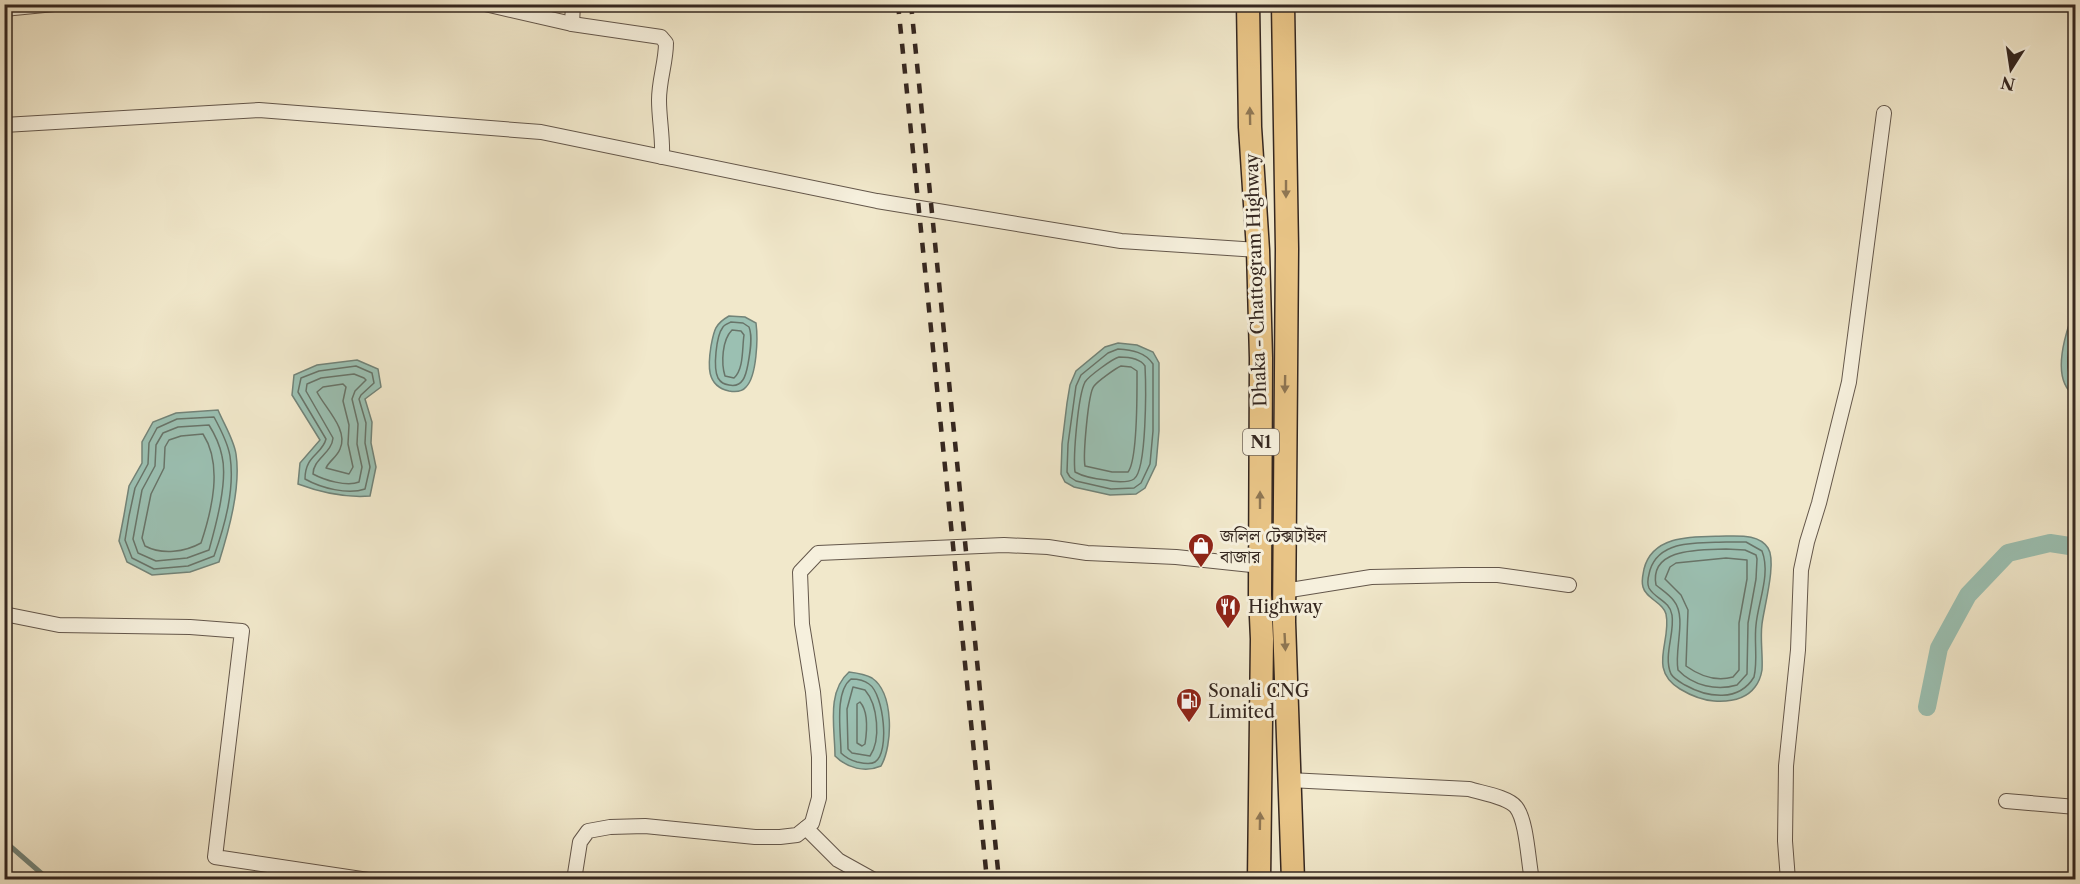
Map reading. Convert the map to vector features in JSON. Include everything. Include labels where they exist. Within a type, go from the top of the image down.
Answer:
[{"type":"highway","name":"Dhaka - Chattogram Highway","points":[[1248,4],[1261,358],[1262,639],[1258,879]]},
{"type":"highway","name":"Dhaka - Chattogram Highway","points":[[1283,4],[1287,249],[1283,494],[1284,591],[1293,879]]},
{"type":"street","points":[[7,8],[54,4]]},
{"type":"street","points":[[485,4],[572,24],[661,37],[666,43],[659,99],[663,140],[662,157]]},
{"type":"street","points":[[572,24],[573,4]]},
{"type":"street","points":[[4,125],[259,110],[541,132],[877,201],[1121,241],[1258,250]]},
{"type":"street","points":[[1788,879],[1785,841],[1786,766],[1798,650],[1802,570],[1807,542],[1849,382],[1884,113]]},
{"type":"street","points":[[574,879],[580,842],[588,831],[610,827],[645,826],[755,837],[780,837],[796,835],[812,823],[819,798],[819,757],[813,692],[802,624],[800,572],[818,553],[1004,544],[1087,553],[1176,557],[1261,566]]},
{"type":"street","points":[[1284,591],[1371,578],[1462,575],[1498,575],[1569,585]]},
{"type":"street","points":[[4,614],[59,625],[190,627],[243,631],[215,857],[368,879]]},
{"type":"street","points":[[1289,780],[1469,789],[1495,796],[1515,806],[1523,820],[1532,879]]},
{"type":"street","points":[[2006,801],[2076,807]]},
{"type":"street","points":[[806,828],[838,860],[874,879]]},
{"type":"water","points":[[2075,308],[2075,396],[2067,388],[2061,367],[2064,341]]},
{"type":"water","points":[[729,316],[745,317],[756,323],[755,366],[750,382],[738,391],[729,391],[716,385],[712,380],[709,367],[714,332],[718,325]]},
{"type":"water","points":[[1118,343],[1137,345],[1153,352],[1159,363],[1159,431],[1156,465],[1145,488],[1136,494],[1110,495],[1074,487],[1065,482],[1061,474],[1062,444],[1070,385],[1076,371],[1105,347]]},
{"type":"water","points":[[357,360],[378,369],[381,387],[365,399],[372,422],[371,443],[376,467],[370,496],[333,494],[298,484],[300,463],[320,440],[292,395],[294,375],[317,365]]},
{"type":"water","points":[[218,410],[233,443],[237,467],[233,508],[219,562],[190,572],[152,575],[127,562],[119,541],[129,486],[142,463],[142,442],[153,422],[176,413]]},
{"type":"water","points":[[1737,536],[1759,540],[1768,548],[1770,555],[1771,574],[1761,635],[1762,670],[1755,687],[1742,697],[1725,701],[1705,700],[1680,689],[1670,681],[1665,673],[1663,654],[1666,614],[1662,606],[1647,595],[1642,585],[1644,569],[1649,557],[1666,543],[1690,537]]},
{"type":"water","points":[[849,672],[872,678],[879,685],[888,707],[888,746],[881,766],[875,768],[856,768],[845,764],[835,756],[834,700],[842,680]]},
{"type":"waterway","points":[[1927,707],[1939,648],[1968,595],[2008,553],[2050,543],[2076,547]]},
{"type":"waterway","points":[[4,846],[10,846],[49,880]]},
{"type":"railway","points":[[898,4],[987,880]]},
{"type":"railway","points":[[911,4],[999,880]]},
{"type":"place","name":"জলিল টেক্সটাইল বাজার","points":[[1201,569]]},
{"type":"place","name":"Highway","points":[[1228,630]]},
{"type":"place","name":"Sonali CNG Limited","points":[[1189,724]]}]
